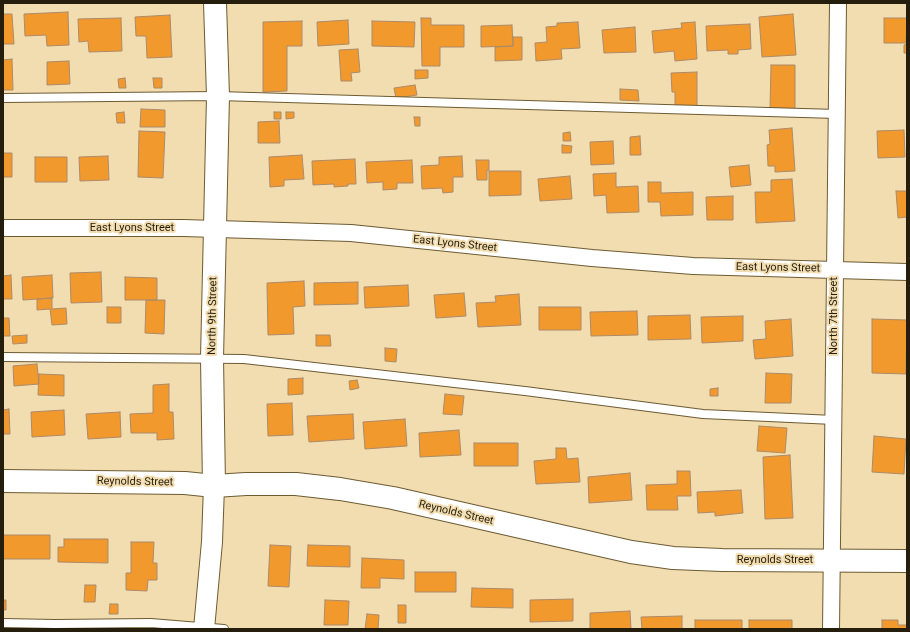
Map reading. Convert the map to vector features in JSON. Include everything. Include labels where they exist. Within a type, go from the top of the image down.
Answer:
[{"type":"main road","name":"North 9th Street","points":[[214,486],[212,358],[218,96],[215,3]]},
{"type":"main road","name":"Reynolds Street","points":[[3,481],[184,483],[214,486],[296,484],[340,489],[393,498],[631,552],[673,558],[722,560],[907,561]]},
{"type":"street","name":"North 7th Street","points":[[831,629],[838,3]]},
{"type":"street","name":"East Lyons Street","points":[[3,228],[183,228],[351,233],[592,258],[685,265],[907,272]]},
{"type":"street","name":"North 9th Street","points":[[204,628],[212,542],[214,486]]},
{"type":"lane","points":[[3,98],[218,96],[837,114]]},
{"type":"lane","points":[[3,357],[252,359],[526,391],[703,414],[834,420]]},
{"type":"lane","points":[[3,622],[55,624],[151,623],[224,629]]},
{"type":"building","points":[[68,12],[69,45],[47,46],[46,35],[25,36],[24,14]]},
{"type":"building","points":[[3,14],[12,14],[14,44],[3,44]]},
{"type":"building","points":[[793,14],[796,55],[762,57],[759,17]]},
{"type":"building","points":[[170,15],[172,57],[147,58],[146,36],[136,36],[135,17]]},
{"type":"building","points":[[121,18],[122,51],[89,52],[88,41],[79,42],[78,19]]},
{"type":"building","points":[[421,18],[431,18],[431,25],[464,25],[464,47],[440,47],[440,66],[422,66]]},
{"type":"building","points":[[884,18],[907,18],[906,43],[884,43]]},
{"type":"building","points":[[348,20],[349,44],[318,46],[317,22]]},
{"type":"building","points":[[302,21],[302,46],[287,46],[287,91],[263,92],[263,22]]},
{"type":"building","points":[[372,21],[415,22],[414,47],[372,46]]},
{"type":"building","points":[[578,22],[580,48],[561,49],[562,59],[536,61],[535,43],[547,42],[546,27],[557,26],[557,23]]},
{"type":"building","points":[[695,22],[697,59],[675,61],[674,51],[654,53],[652,31],[682,28],[681,23]]},
{"type":"building","points":[[750,24],[751,49],[738,50],[738,54],[728,54],[728,50],[707,51],[706,26]]},
{"type":"building","points":[[512,25],[513,46],[481,47],[481,26]]},
{"type":"building","points":[[635,27],[636,52],[604,53],[602,30]]},
{"type":"building","points":[[513,37],[522,37],[522,60],[495,61],[495,47],[513,46]]},
{"type":"building","points":[[907,44],[907,53],[904,53],[904,45]]},
{"type":"building","points":[[358,49],[360,72],[351,73],[352,81],[341,81],[339,50]]},
{"type":"building","points":[[12,59],[13,90],[3,90],[3,60]]},
{"type":"building","points":[[69,61],[70,84],[47,85],[47,62]]},
{"type":"building","points":[[771,65],[795,65],[795,109],[770,109]]},
{"type":"building","points":[[415,70],[428,70],[428,78],[415,79]]},
{"type":"building","points":[[697,72],[697,106],[675,107],[675,92],[672,92],[671,73]]},
{"type":"building","points":[[125,78],[126,88],[119,88],[118,79]]},
{"type":"building","points":[[153,78],[162,78],[162,88],[154,88]]},
{"type":"building","points":[[415,85],[417,95],[396,98],[394,88]]},
{"type":"building","points":[[620,89],[638,90],[639,101],[620,100]]},
{"type":"building","points":[[141,109],[165,110],[165,127],[140,127]]},
{"type":"building","points":[[124,112],[125,123],[117,123],[116,113]]},
{"type":"building","points":[[274,112],[281,112],[281,119],[274,119]]},
{"type":"building","points":[[286,112],[294,112],[294,118],[286,119]]},
{"type":"building","points":[[414,117],[420,117],[420,126],[415,126]]},
{"type":"building","points":[[279,121],[280,143],[258,143],[258,122]]},
{"type":"building","points":[[792,128],[795,171],[775,172],[775,166],[768,166],[767,145],[770,144],[769,130]]},
{"type":"building","points":[[904,130],[905,157],[878,158],[877,131]]},
{"type":"building","points":[[139,131],[165,132],[163,178],[138,177]]},
{"type":"building","points":[[570,132],[571,141],[563,141],[563,133]]},
{"type":"building","points":[[640,136],[641,155],[630,155],[630,137]]},
{"type":"building","points":[[613,141],[614,164],[591,165],[590,142]]},
{"type":"building","points":[[562,145],[572,146],[571,153],[562,153]]},
{"type":"building","points":[[3,153],[12,153],[12,177],[3,177]]},
{"type":"building","points":[[302,155],[304,179],[284,180],[284,186],[270,187],[269,157]]},
{"type":"building","points":[[108,156],[109,180],[80,181],[79,157]]},
{"type":"building","points":[[462,156],[463,177],[453,177],[453,192],[443,193],[442,188],[422,189],[421,166],[439,165],[439,157]]},
{"type":"building","points":[[35,157],[67,157],[67,182],[35,182]]},
{"type":"building","points":[[355,159],[356,184],[334,187],[334,184],[313,185],[312,161]]},
{"type":"building","points":[[412,160],[413,183],[397,183],[397,189],[383,190],[383,182],[367,183],[366,162]]},
{"type":"building","points":[[476,160],[489,160],[487,180],[477,180]]},
{"type":"building","points":[[749,165],[751,185],[731,187],[729,167]]},
{"type":"building","points":[[489,171],[521,171],[521,195],[489,196]]},
{"type":"building","points":[[616,173],[616,187],[638,186],[639,212],[607,213],[606,195],[594,196],[593,174]]},
{"type":"building","points":[[570,176],[572,199],[540,201],[538,179]]},
{"type":"building","points":[[792,179],[795,221],[756,223],[755,192],[771,192],[771,180]]},
{"type":"building","points":[[648,182],[661,182],[661,193],[693,192],[693,215],[661,216],[660,202],[648,202]]},
{"type":"building","points":[[896,191],[907,191],[907,217],[898,218]]},
{"type":"building","points":[[733,196],[733,220],[707,220],[706,197]]},
{"type":"building","points":[[101,272],[102,302],[71,303],[70,273]]},
{"type":"building","points":[[11,275],[12,299],[3,299],[3,276]]},
{"type":"building","points":[[52,275],[53,298],[23,300],[22,277]]},
{"type":"building","points":[[125,277],[157,278],[157,300],[125,300]]},
{"type":"building","points":[[304,281],[305,306],[293,307],[294,334],[268,335],[267,283]]},
{"type":"building","points":[[358,282],[358,304],[314,305],[314,283]]},
{"type":"building","points":[[408,285],[409,306],[365,308],[364,287]]},
{"type":"building","points":[[464,293],[466,316],[436,318],[434,295]]},
{"type":"building","points":[[519,294],[521,325],[478,327],[476,303],[496,302],[495,296]]},
{"type":"building","points":[[52,298],[52,309],[66,308],[67,324],[52,325],[50,309],[37,310],[37,299]]},
{"type":"building","points":[[146,300],[165,300],[164,334],[145,333]]},
{"type":"building","points":[[107,307],[121,307],[121,323],[107,323]]},
{"type":"building","points":[[539,307],[581,307],[581,330],[539,330]]},
{"type":"building","points":[[637,311],[638,335],[591,336],[590,312]]},
{"type":"building","points":[[690,315],[691,339],[648,340],[648,316]]},
{"type":"building","points":[[743,316],[743,341],[702,343],[701,317]]},
{"type":"building","points":[[3,318],[9,318],[10,336],[3,336]]},
{"type":"building","points":[[791,319],[793,356],[755,359],[753,340],[766,339],[765,321]]},
{"type":"building","points":[[872,319],[907,320],[906,374],[872,373]]},
{"type":"building","points":[[27,335],[27,343],[13,344],[12,336]]},
{"type":"building","points":[[316,335],[330,335],[331,346],[316,346]]},
{"type":"building","points":[[385,348],[397,349],[396,362],[385,361]]},
{"type":"building","points":[[37,364],[39,384],[14,386],[13,366]]},
{"type":"building","points":[[766,373],[792,374],[791,403],[765,403]]},
{"type":"building","points":[[39,374],[64,375],[64,396],[38,395]]},
{"type":"building","points":[[303,378],[303,394],[288,395],[288,379]]},
{"type":"building","points":[[357,380],[359,388],[350,390],[349,381]]},
{"type":"building","points":[[169,384],[169,412],[173,412],[174,439],[157,440],[157,433],[131,433],[130,414],[153,413],[153,385]]},
{"type":"building","points":[[718,388],[718,396],[710,396],[710,389]]},
{"type":"building","points":[[445,394],[464,396],[462,415],[443,414]]},
{"type":"building","points":[[292,403],[293,435],[268,436],[267,404]]},
{"type":"building","points":[[9,409],[10,434],[3,434],[3,410]]},
{"type":"building","points":[[64,410],[65,435],[32,437],[31,412]]},
{"type":"building","points":[[120,412],[121,437],[88,439],[86,414]]},
{"type":"building","points":[[353,414],[354,439],[309,442],[307,416]]},
{"type":"building","points":[[405,419],[407,446],[365,449],[363,422]]},
{"type":"building","points":[[759,426],[787,428],[785,453],[757,451]]},
{"type":"building","points":[[459,430],[461,455],[420,457],[419,433]]},
{"type":"building","points":[[874,436],[906,439],[904,474],[872,472]]},
{"type":"building","points":[[474,443],[518,443],[518,466],[474,466]]},
{"type":"building","points":[[556,448],[566,448],[567,459],[578,458],[580,482],[536,484],[534,461],[556,459]]},
{"type":"building","points":[[790,455],[793,518],[765,519],[763,457]]},
{"type":"building","points":[[677,471],[690,471],[691,496],[677,496],[678,510],[647,510],[646,485],[677,484]]},
{"type":"building","points":[[630,473],[632,500],[589,503],[588,477]]},
{"type":"building","points":[[741,490],[743,513],[715,516],[715,512],[698,513],[697,492]]},
{"type":"building","points":[[3,535],[50,535],[50,559],[3,559]]},
{"type":"building","points":[[64,539],[108,539],[108,563],[58,562],[58,547],[64,547]]},
{"type":"building","points":[[131,542],[154,542],[153,563],[157,563],[157,580],[148,580],[147,591],[126,590],[126,573],[131,573]]},
{"type":"building","points":[[270,545],[291,546],[289,587],[268,586]]},
{"type":"building","points":[[308,545],[350,546],[350,567],[307,566]]},
{"type":"building","points":[[362,558],[404,560],[404,579],[380,578],[380,588],[361,588]]},
{"type":"building","points":[[415,572],[456,572],[456,592],[415,592]]},
{"type":"building","points":[[85,585],[96,585],[95,602],[84,602]]},
{"type":"building","points":[[472,588],[513,589],[513,608],[471,607]]},
{"type":"building","points":[[573,599],[573,621],[530,622],[530,600]]},
{"type":"building","points":[[3,600],[6,600],[6,610],[3,610]]},
{"type":"building","points":[[325,600],[349,601],[348,625],[324,625]]},
{"type":"building","points":[[110,604],[118,604],[118,614],[109,614]]},
{"type":"building","points":[[398,605],[406,605],[406,623],[398,623]]},
{"type":"building","points":[[630,611],[631,629],[590,629],[590,613]]},
{"type":"building","points":[[367,614],[379,615],[378,629],[365,629]]},
{"type":"building","points":[[682,616],[682,629],[642,629],[641,617]]},
{"type":"building","points":[[695,620],[742,620],[742,629],[695,629]]},
{"type":"building","points":[[749,620],[792,620],[792,629],[749,629]]},
{"type":"building","points":[[882,620],[898,620],[898,625],[907,625],[907,629],[882,629]]}]
